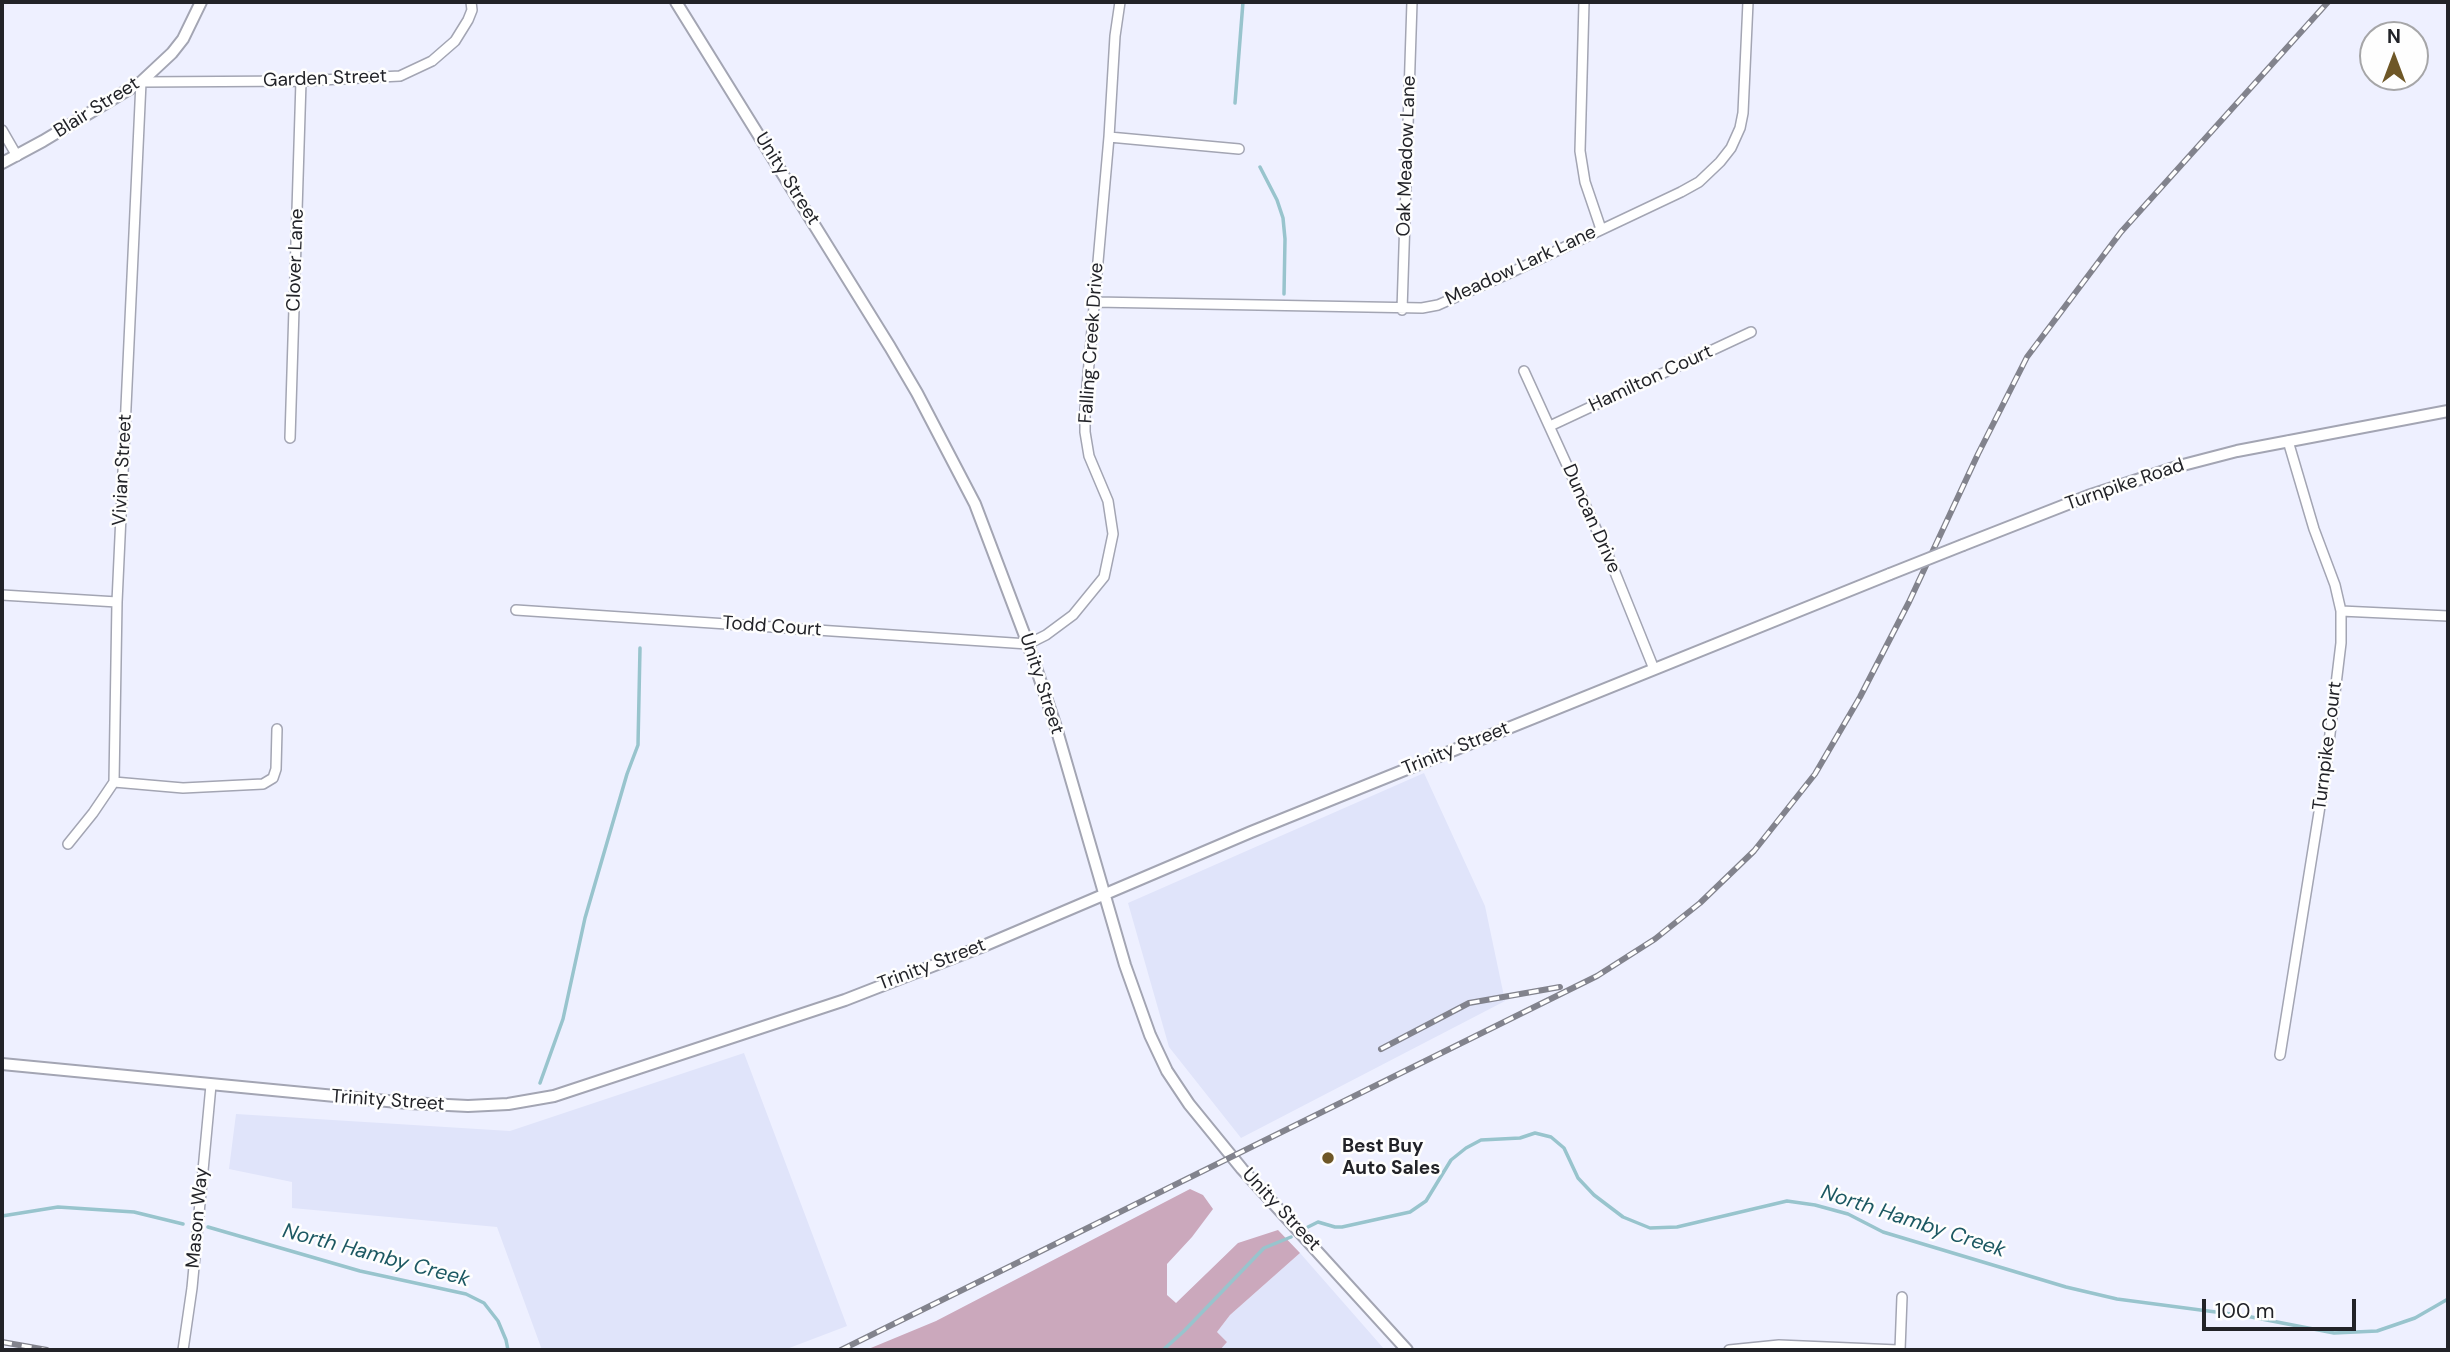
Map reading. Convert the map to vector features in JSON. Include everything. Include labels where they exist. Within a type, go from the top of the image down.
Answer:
[{"type":"street","name":"Blair Street","points":[[2,163],[141,82],[183,39],[201,2]]},
{"type":"street","name":"Garden Street","points":[[141,82],[301,81],[400,76],[416,70],[444,52],[468,20],[472,10],[471,2]]},
{"type":"street","name":"Unity Street","points":[[676,2],[917,393],[975,504],[1028,643],[1055,724],[1102,895],[1125,965],[1150,1035],[1167,1071],[1181,1093],[1242,1169],[1407,1350]]},
{"type":"street","name":"Falling Creek Drive","points":[[1028,643],[1046,635],[1073,615],[1104,577],[1113,534],[1108,501],[1090,456],[1085,432],[1115,36],[1120,2]]},
{"type":"street","name":"Oak Meadow Lane","points":[[1402,310],[1412,2]]},
{"type":"street","points":[[1584,2],[1580,151],[1585,182],[1601,229]]},
{"type":"street","name":"Meadow Lark Lane","points":[[1095,302],[1402,310],[1438,305],[1699,182],[1710,173],[1731,148],[1740,128],[1748,2]]},
{"type":"street","name":"Clover Lane","points":[[290,438],[301,81]]},
{"type":"street","name":"Vivian Street","points":[[114,782],[117,602],[141,82]]},
{"type":"street","points":[[2,130],[17,156]]},
{"type":"street","points":[[1109,137],[1239,149]]},
{"type":"street","name":"Hamilton Court","points":[[1550,426],[1751,332]]},
{"type":"street","name":"Duncan Drive","points":[[1524,371],[1608,555],[1654,669]]},
{"type":"street","name":"Turnpike Road","points":[[1816,604],[2088,496],[2146,476],[2211,457],[2448,411]]},
{"type":"street","name":"Turnpike Court","points":[[2280,1055],[2325,775],[2341,643],[2341,611],[2335,585],[2314,529],[2288,441]]},
{"type":"street","points":[[2,595],[117,602]]},
{"type":"street","name":"Trinity Street","points":[[2,1064],[366,1100],[468,1106],[508,1104],[554,1096],[845,1000],[981,947],[1102,895],[1816,604]]},
{"type":"street","name":"Todd Court","points":[[516,610],[1028,643]]},
{"type":"street","points":[[2341,611],[2448,616]]},
{"type":"street","points":[[68,844],[114,782],[183,788],[262,784],[273,778],[276,768],[277,729]]},
{"type":"street","name":"Mason Way","points":[[183,1350],[192,1288],[211,1086]]},
{"type":"street","points":[[1729,1350],[1817,1345],[1899,1350],[1902,1297]]},
{"type":"shaded area","points":[[1424,773],[1485,906],[1505,1001],[1241,1138],[1169,1047],[1128,903]]},
{"type":"shaded area","points":[[744,1053],[847,1326],[784,1350],[542,1350],[497,1227],[292,1208],[292,1182],[229,1169],[236,1114],[510,1131]]},
{"type":"shaded area","points":[[1190,1189],[1203,1195],[1213,1209],[1167,1264],[1167,1295],[1176,1303],[1238,1243],[1278,1230],[1300,1253],[1230,1315],[1217,1332],[1227,1342],[1220,1350],[866,1350],[936,1321]]},
{"type":"shaded area","points":[[1300,1253],[1385,1350],[1220,1350],[1227,1342],[1217,1332],[1230,1315]]},
{"type":"waterway","points":[[1235,103],[1243,2]]},
{"type":"waterway","points":[[1260,167],[1283,218],[1284,294]]},
{"type":"waterway","points":[[540,1083],[563,1019],[585,918],[638,745],[640,648]]},
{"type":"waterway","name":"North Hamby Creek","points":[[1308,1227],[1318,1222],[1342,1227],[1410,1212],[1426,1201],[1451,1160],[1466,1148],[1481,1140],[1520,1138],[1535,1133],[1551,1137],[1564,1148],[1578,1178],[1594,1195],[1623,1217],[1650,1228],[1677,1227],[1787,1201],[1815,1205],[1848,1214],[1883,1232],[2066,1287],[2117,1299],[2246,1316],[2334,1333],[2377,1331],[2415,1318],[2448,1299]]},
{"type":"waterway","name":"North Hamby Creek","points":[[2,1216],[58,1207],[134,1212],[183,1224]]},
{"type":"waterway","name":"North Hamby Creek","points":[[208,1227],[360,1271],[466,1294],[484,1303],[498,1321],[508,1350]]},
{"type":"waterway","name":"North Hamby Creek","points":[[1163,1350],[1264,1248],[1291,1237]]},
{"type":"railway","points":[[841,1350],[1597,976],[1655,939],[1700,903],[1754,851],[1815,774],[1860,697],[1909,602],[2027,357],[2121,232],[2328,2]]},
{"type":"railway","points":[[1381,1049],[1469,1003],[1560,987]]},
{"type":"railway","points":[[2,1342],[47,1350]]},
{"type":"place","name":"Best Buy Auto Sales","points":[[1328,1158]]}]
